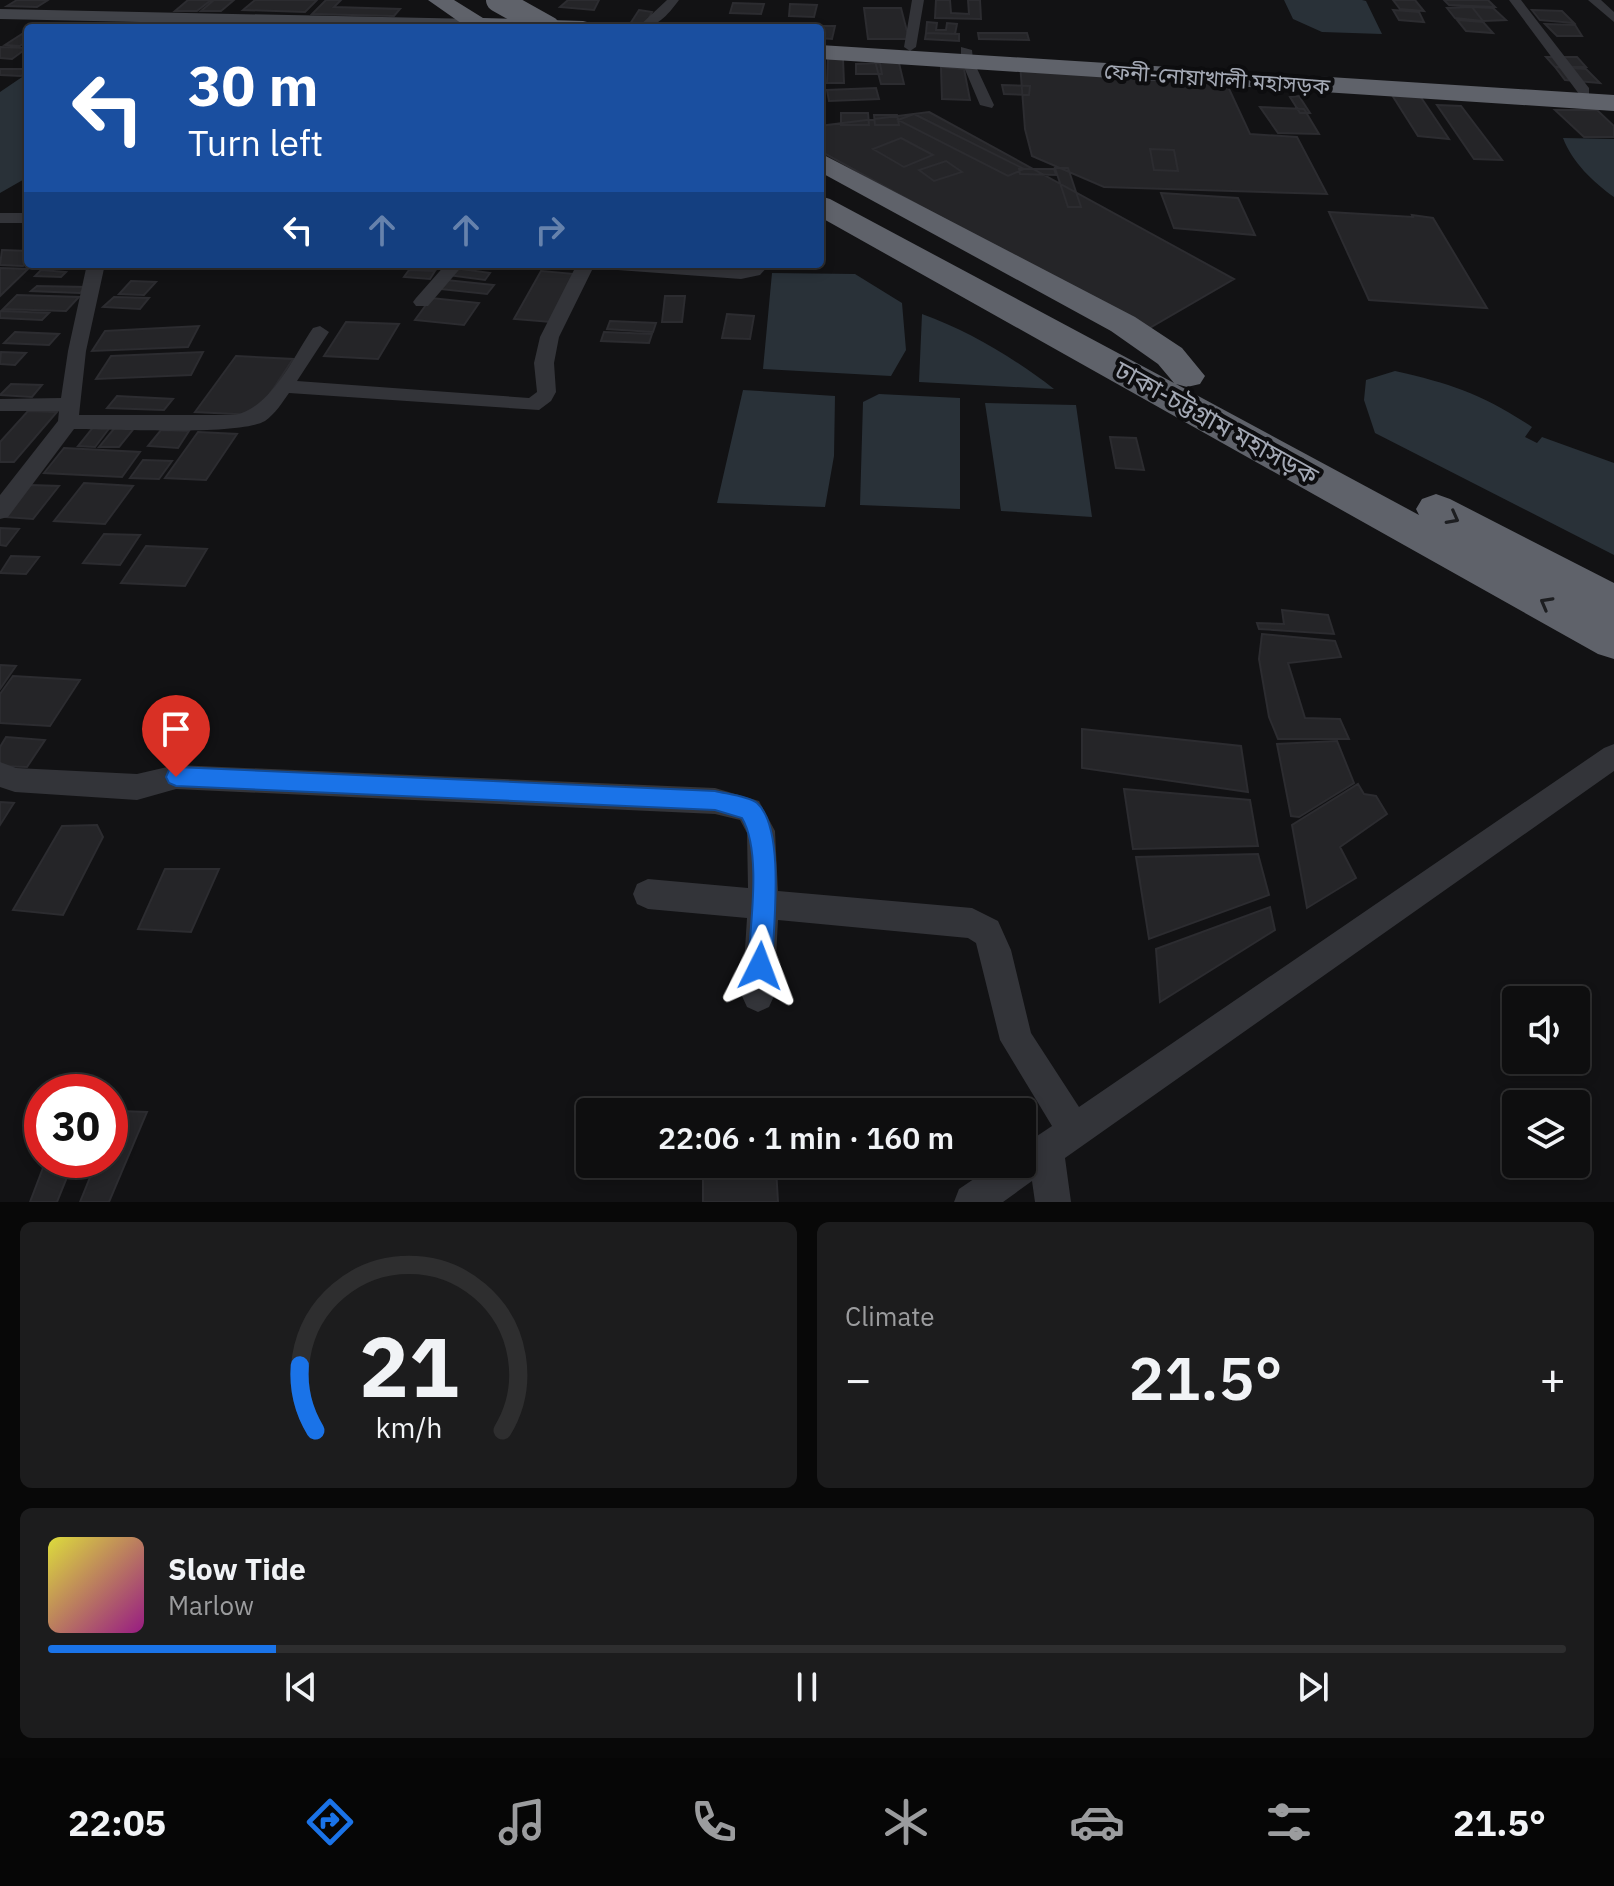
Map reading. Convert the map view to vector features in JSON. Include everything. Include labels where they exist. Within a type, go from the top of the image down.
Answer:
[{"type":"highway","points":[[439,0],[477,24]]},
{"type":"highway","points":[[469,0],[509,24]]},
{"type":"highway","points":[[498,0],[541,24]]},
{"type":"highway","points":[[523,0],[562,24]]},
{"type":"highway","name":"ফেনী-নোয়াখালী মহাসড়ক","points":[[824,42],[1614,103]]},
{"type":"highway","name":"ফেনী-নোয়াখালী মহাসড়ক","points":[[824,52],[966,55],[1614,92]]},
{"type":"highway","points":[[824,163],[1123,324],[1170,356],[1173,383],[1110,378],[1044,349],[824,220]]},
{"type":"highway","name":"ঢাকা-চট্টগ্রাম মহাসড়ক","points":[[824,177],[1614,641]]},
{"type":"highway","name":"ঢাকা-চট্টগ্রাম মহাসড়ক","points":[[824,207],[1614,603]]},
{"type":"main road","points":[[0,17],[280,24]]},
{"type":"street","points":[[648,24],[673,0]]},
{"type":"street","points":[[910,47],[918,0]]},
{"type":"street","points":[[1515,0],[1584,91]]},
{"type":"street","points":[[1594,0],[1614,18]]},
{"type":"street","points":[[966,55],[987,105]]},
{"type":"street","points":[[0,218],[24,218]]},
{"type":"street","points":[[0,511],[69,413],[95,268]]},
{"type":"street","points":[[422,302],[452,268]]},
{"type":"street","points":[[283,386],[532,405],[540,402],[547,395],[550,385],[544,365],[553,328],[584,268]]},
{"type":"street","points":[[659,268],[741,274],[757,268]]},
{"type":"street","points":[[0,405],[69,413],[235,422],[256,417],[271,404],[320,332]]},
{"type":"street","points":[[972,1202],[1614,756]]},
{"type":"street","points":[[0,774],[15,780],[137,787],[176,777],[715,801],[749,810],[761,831],[763,907],[758,996]]},
{"type":"street","points":[[648,894],[763,907],[972,923],[987,932],[995,950],[1016,1040],[1061,1141],[1053,1202]]},
{"type":"shaded area","points":[[1284,0],[1366,1],[1382,34],[1322,32],[1293,19]]},
{"type":"shaded area","points":[[24,76],[24,179],[0,193],[0,92]]},
{"type":"shaded area","points":[[1563,138],[1614,139],[1614,197],[1584,171]]},
{"type":"shaded area","points":[[772,273],[855,274],[902,303],[906,350],[891,376],[763,369]]},
{"type":"shaded area","points":[[922,314],[991,346],[1054,389],[919,382]]},
{"type":"shaded area","points":[[1395,371],[1450,386],[1498,406],[1532,427],[1525,437],[1537,443],[1542,437],[1614,463],[1614,555],[1375,433],[1364,400],[1366,380]]},
{"type":"shaded area","points":[[743,390],[835,396],[834,456],[825,507],[717,503]]},
{"type":"shaded area","points":[[879,394],[960,398],[960,509],[860,505],[863,402]]},
{"type":"shaded area","points":[[985,403],[1076,405],[1092,517],[1001,511]]},
{"type":"building","points":[[17,0],[48,0],[37,7],[7,6]]},
{"type":"building","points":[[188,0],[211,0],[197,11],[175,11]]},
{"type":"building","points":[[214,0],[234,0],[221,11],[201,11]]},
{"type":"building","points":[[255,0],[317,0],[305,12],[243,10]]},
{"type":"building","points":[[326,0],[341,0],[334,7],[400,9],[394,16],[312,14]]},
{"type":"building","points":[[568,0],[599,0],[594,10],[560,7]]},
{"type":"building","points":[[936,0],[950,0],[951,13],[969,14],[968,0],[980,0],[981,19],[935,18]]},
{"type":"building","points":[[1393,0],[1415,0],[1424,11],[1400,9]]},
{"type":"building","points":[[1444,0],[1488,0],[1495,7],[1449,5]]},
{"type":"building","points":[[733,3],[764,4],[761,14],[730,13]]},
{"type":"building","points":[[790,4],[817,5],[814,17],[789,16]]},
{"type":"building","points":[[1472,7],[1483,21],[1455,18],[1447,8]]},
{"type":"building","points":[[1472,7],[1493,8],[1506,20],[1483,21]]},
{"type":"building","points":[[864,8],[901,8],[909,39],[868,39]]},
{"type":"building","points":[[639,10],[652,12],[646,24],[630,24]]},
{"type":"building","points":[[1393,10],[1419,12],[1424,22],[1399,20]]},
{"type":"building","points":[[1532,10],[1562,11],[1574,23],[1540,20]]},
{"type":"building","points":[[1457,20],[1483,22],[1493,33],[1466,31]]},
{"type":"building","points":[[927,22],[937,23],[936,30],[946,30],[947,23],[957,24],[955,34],[926,33]]},
{"type":"building","points":[[1545,24],[1575,25],[1582,36],[1557,36]]},
{"type":"building","points":[[824,26],[835,26],[832,39],[824,38]]},
{"type":"building","points":[[24,33],[24,43],[20,46],[5,45]]},
{"type":"building","points":[[926,33],[959,34],[959,41],[925,39]]},
{"type":"building","points":[[978,33],[1027,33],[1029,40],[979,39]]},
{"type":"building","points":[[0,47],[24,48],[12,59],[0,58]]},
{"type":"building","points":[[874,57],[898,59],[904,84],[881,84]]},
{"type":"building","points":[[1546,57],[1577,57],[1586,67],[1555,67]]},
{"type":"building","points":[[828,59],[843,59],[844,83],[827,83]]},
{"type":"building","points":[[880,63],[882,74],[856,74],[856,64]]},
{"type":"building","points":[[1020,63],[1224,78],[1250,134],[1297,137],[1327,194],[1104,187],[1032,156],[1025,129]]},
{"type":"building","points":[[941,67],[964,69],[970,100],[942,99]]},
{"type":"building","points":[[1555,67],[1586,69],[1600,83],[1565,80]]},
{"type":"building","points":[[0,69],[24,69],[21,76],[0,75]]},
{"type":"building","points":[[1002,85],[1030,86],[1029,95],[1004,94]]},
{"type":"building","points":[[876,88],[879,99],[829,101],[827,90]]},
{"type":"building","points":[[1392,95],[1420,96],[1449,139],[1418,136]]},
{"type":"building","points":[[1299,96],[1310,113],[1300,113],[1290,97]]},
{"type":"building","points":[[1437,105],[1461,106],[1502,160],[1474,159]]},
{"type":"building","points":[[1260,107],[1304,109],[1319,134],[1278,133]]},
{"type":"building","points":[[1555,110],[1597,110],[1614,126],[1614,137],[1584,137]]},
{"type":"building","points":[[929,112],[1234,279],[1146,330],[824,153],[824,125]]},
{"type":"building","points":[[841,113],[868,113],[869,125],[841,125]]},
{"type":"building","points":[[914,114],[1024,169],[1008,176],[898,120]]},
{"type":"building","points":[[874,115],[897,115],[899,125],[875,125]]},
{"type":"building","points":[[901,138],[933,155],[904,167],[873,149]]},
{"type":"building","points":[[1150,149],[1174,150],[1178,171],[1154,170]]},
{"type":"building","points":[[946,161],[962,172],[934,181],[919,170]]},
{"type":"building","points":[[1055,168],[1068,168],[1081,207],[1068,207]]},
{"type":"building","points":[[1019,169],[1054,169],[1056,175],[1020,174]]},
{"type":"building","points":[[1161,193],[1238,198],[1255,235],[1174,228]]},
{"type":"building","points":[[1329,212],[1433,218],[1487,308],[1369,300]]},
{"type":"building","points":[[2,250],[24,251],[23,266],[0,265]]},
{"type":"building","points":[[0,268],[28,269],[0,296]]},
{"type":"building","points":[[410,268],[437,268],[435,271],[409,270]]},
{"type":"building","points":[[454,268],[490,273],[485,280],[448,275]]},
{"type":"building","points":[[41,270],[66,272],[61,277],[35,276]]},
{"type":"building","points":[[409,270],[435,271],[430,279],[404,277]]},
{"type":"building","points":[[541,271],[575,274],[551,322],[514,319]]},
{"type":"building","points":[[446,280],[494,285],[487,294],[440,289]]},
{"type":"building","points":[[131,281],[156,282],[144,295],[119,294]]},
{"type":"building","points":[[37,286],[86,287],[80,293],[31,291]]},
{"type":"building","points":[[17,295],[79,297],[66,311],[3,309]]},
{"type":"building","points":[[665,296],[685,296],[682,322],[662,322]]},
{"type":"building","points":[[114,297],[149,298],[140,309],[103,307]]},
{"type":"building","points":[[431,298],[479,303],[464,325],[415,320]]},
{"type":"building","points":[[0,312],[49,313],[42,320],[0,318]]},
{"type":"building","points":[[727,314],[754,316],[750,339],[722,338]]},
{"type":"building","points":[[610,321],[656,323],[653,332],[607,329]]},
{"type":"building","points":[[346,322],[399,324],[378,359],[324,356]]},
{"type":"building","points":[[199,326],[188,347],[92,351],[105,331]]},
{"type":"building","points":[[15,332],[59,334],[49,345],[4,343]]},
{"type":"building","points":[[604,332],[652,334],[649,343],[601,341]]},
{"type":"building","points":[[1,352],[26,353],[15,365],[0,364]]},
{"type":"building","points":[[203,352],[191,375],[96,379],[111,356]]},
{"type":"building","points":[[236,356],[293,359],[256,415],[195,412]]},
{"type":"building","points":[[11,384],[42,385],[32,397],[0,395]]},
{"type":"building","points":[[117,396],[173,399],[164,410],[107,408]]},
{"type":"building","points":[[28,411],[57,412],[14,462],[0,462],[0,442]]},
{"type":"building","points":[[95,425],[111,426],[95,447],[78,446]]},
{"type":"building","points":[[117,425],[136,426],[119,447],[99,447]]},
{"type":"building","points":[[161,430],[189,431],[178,448],[148,446]]},
{"type":"building","points":[[198,432],[237,434],[206,480],[165,478]]},
{"type":"building","points":[[1110,437],[1136,438],[1144,470],[1116,468]]},
{"type":"building","points":[[64,448],[140,452],[122,477],[44,473]]},
{"type":"building","points":[[143,460],[172,461],[159,479],[130,478]]},
{"type":"building","points":[[84,483],[133,486],[105,524],[54,521]]},
{"type":"building","points":[[30,485],[59,486],[33,519],[4,517]]},
{"type":"building","points":[[0,528],[19,529],[6,546],[0,545]]},
{"type":"building","points":[[104,534],[140,535],[120,565],[83,563]]},
{"type":"building","points":[[146,546],[207,549],[185,586],[121,583]]},
{"type":"building","points":[[11,556],[39,557],[26,574],[0,573]]},
{"type":"building","points":[[1282,610],[1328,615],[1334,634],[1259,629],[1257,623],[1284,624]]},
{"type":"building","points":[[1262,634],[1335,641],[1341,657],[1288,663],[1305,718],[1340,719],[1349,739],[1278,739],[1269,717],[1259,659]]},
{"type":"building","points":[[0,665],[16,666],[0,689]]},
{"type":"building","points":[[13,676],[80,680],[50,726],[0,723],[0,694]]},
{"type":"building","points":[[1082,729],[1241,746],[1248,792],[1082,768]]},
{"type":"building","points":[[6,737],[45,740],[27,767],[0,766],[0,747]]},
{"type":"building","points":[[1337,741],[1354,783],[1299,817],[1291,816],[1277,744]]},
{"type":"building","points":[[1358,784],[1364,794],[1376,796],[1387,814],[1340,847],[1356,878],[1307,908],[1292,825]]},
{"type":"building","points":[[1124,789],[1250,800],[1258,846],[1133,849]]},
{"type":"building","points":[[0,802],[14,803],[0,825]]},
{"type":"building","points":[[97,825],[103,837],[63,915],[13,910],[62,826]]},
{"type":"building","points":[[1258,854],[1269,895],[1149,939],[1136,857]]},
{"type":"building","points":[[165,869],[219,869],[191,932],[138,929]]},
{"type":"building","points":[[1270,907],[1275,930],[1160,1002],[1156,949]]},
{"type":"building","points":[[128,1111],[147,1112],[128,1157]]},
{"type":"building","points":[[39,1178],[67,1178],[57,1202],[30,1202]]},
{"type":"building","points":[[90,1178],[119,1178],[109,1202],[80,1202]]},
{"type":"building","points":[[703,1178],[777,1178],[778,1202],[703,1202]]},
{"type":"route","points":[[176,777],[715,801],[749,810],[761,831],[763,907],[760,966]]}]
